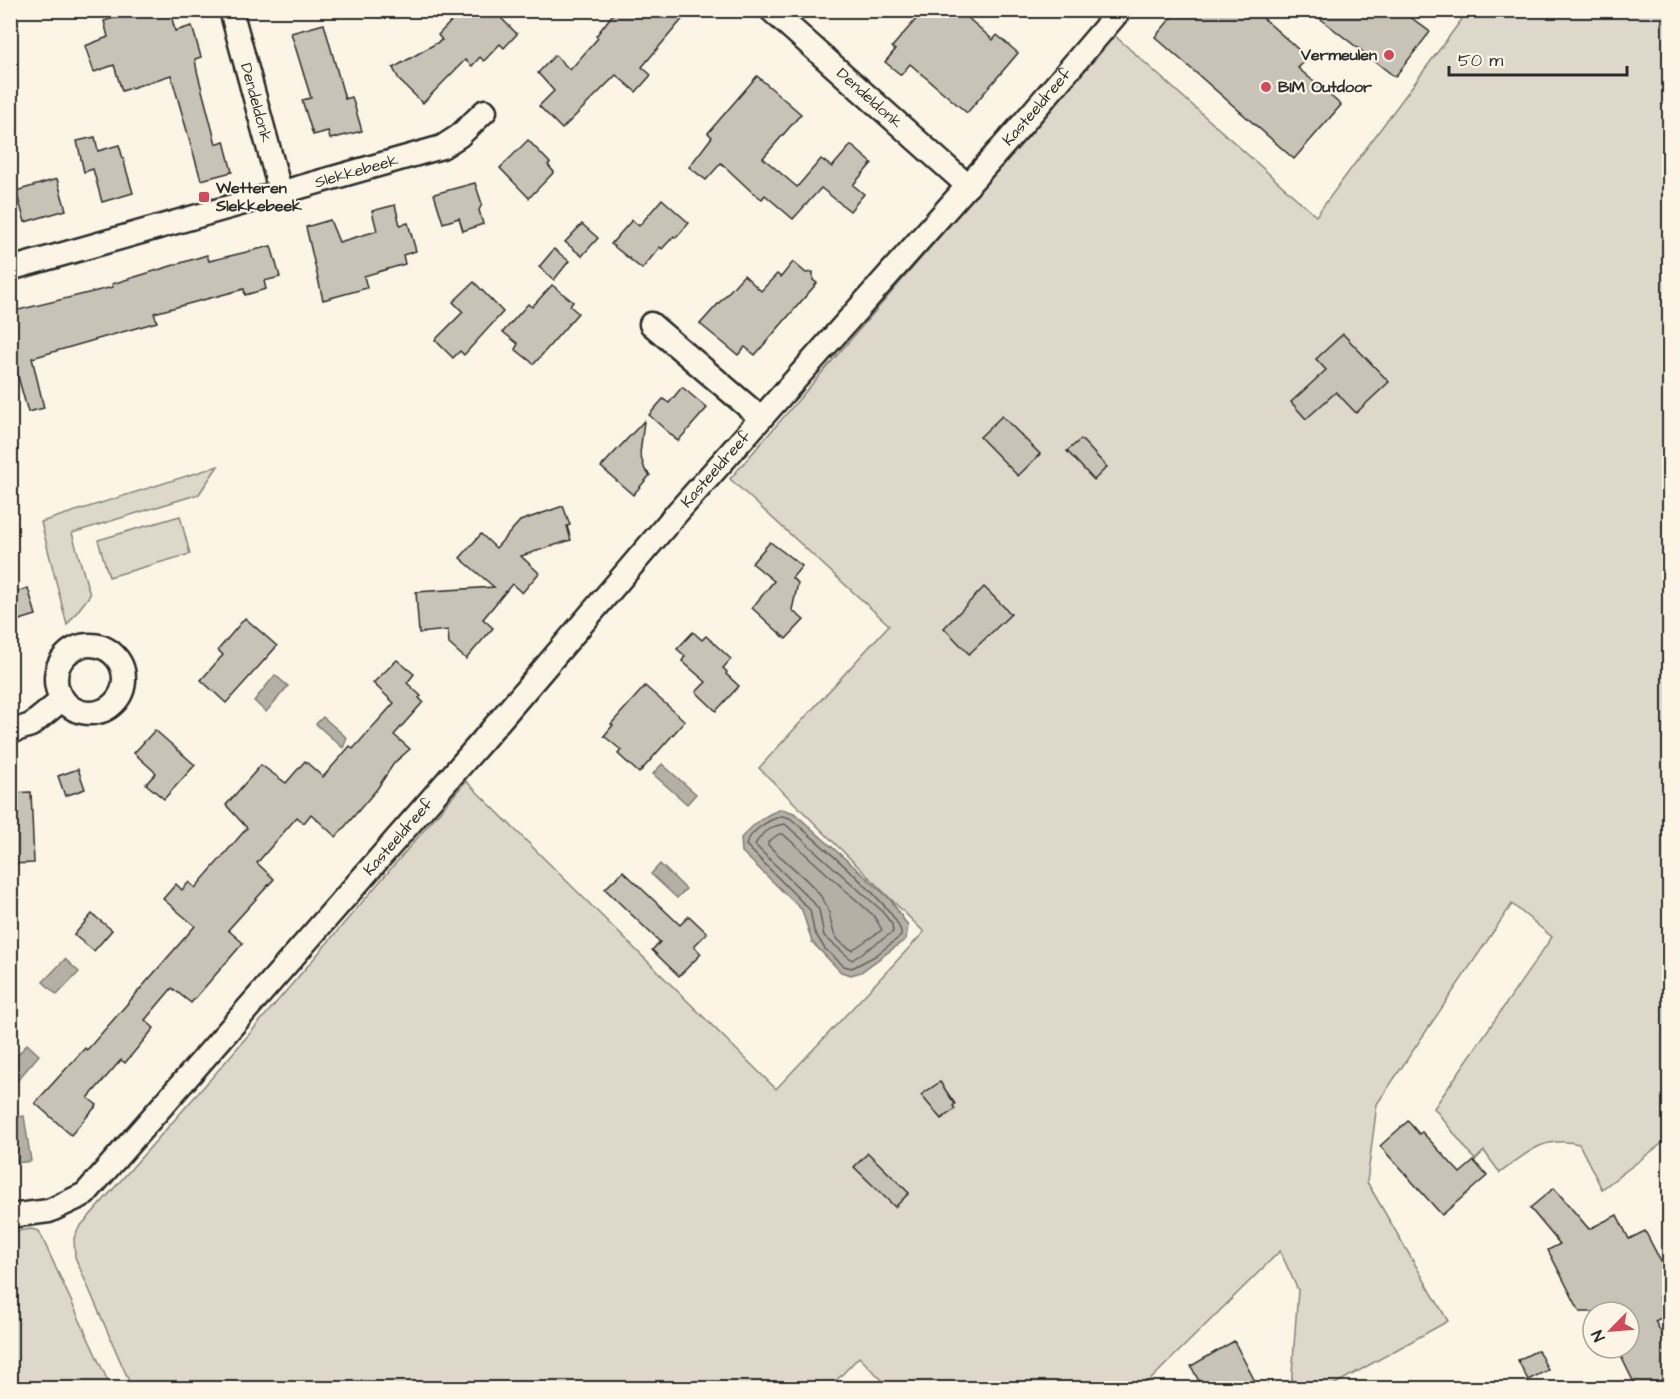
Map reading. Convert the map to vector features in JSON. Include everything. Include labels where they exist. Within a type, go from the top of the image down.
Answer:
[{"type":"street","name":"Dendeldonk","points":[[231,10],[281,194]]},
{"type":"street","name":"Dendeldonk","points":[[771,10],[968,186]]},
{"type":"street","name":"Kasteeldreef","points":[[10,1216],[49,1211],[86,1194],[761,418],[968,186],[1120,10]]},
{"type":"street","name":"Slekkebeek","points":[[10,269],[442,147],[459,136],[485,111]]},
{"type":"street","name":"Kasteeldreef","points":[[651,324],[761,418]]},
{"type":"street","points":[[10,732],[31,724],[63,699]]},
{"type":"shaded area","points":[[1468,11],[1669,11],[1669,1138],[1602,1189],[1579,1144],[1555,1142],[1545,1144],[1527,1153],[1500,1173],[1484,1151],[1475,1160],[1434,1108],[1552,937],[1512,904],[1377,1104],[1367,1182],[1448,1321],[1328,1388],[1291,1388],[1298,1290],[1280,1251],[1142,1388],[890,1388],[859,1357],[829,1388],[132,1388],[75,1257],[74,1238],[78,1229],[215,1074],[466,781],[776,1089],[924,932],[759,768],[889,625],[730,479],[1114,35],[1316,216]]},
{"type":"shaded area","points":[[218,466],[199,494],[72,533],[90,595],[67,625],[41,522]]},
{"type":"shaded area","points":[[180,516],[190,554],[109,577],[98,540]]},
{"type":"shaded area","points":[[31,1229],[39,1231],[111,1388],[11,1388],[11,1232]]},
{"type":"water","points":[[275,675],[288,686],[266,712],[254,701]]},
{"type":"water","points":[[323,717],[347,738],[343,748],[316,724]]},
{"type":"water","points":[[662,764],[696,794],[687,804],[653,774]]},
{"type":"water","points":[[782,809],[794,813],[890,899],[908,926],[906,939],[861,972],[851,975],[841,972],[812,942],[802,910],[742,852],[741,838],[760,820]]},
{"type":"water","points":[[660,864],[686,889],[677,898],[651,874]]},
{"type":"water","points":[[65,959],[79,972],[57,995],[43,982]]},
{"type":"water","points":[[27,1044],[39,1055],[11,1088],[11,1063]]},
{"type":"water","points":[[24,1116],[31,1161],[17,1163],[11,1118]]},
{"type":"building","points":[[140,10],[170,10],[175,31],[192,26],[201,57],[195,59],[197,71],[216,144],[224,141],[232,172],[201,180],[171,75],[122,91],[114,65],[94,72],[85,46],[108,37],[104,21]]},
{"type":"building","points":[[462,10],[493,10],[517,34],[504,48],[500,44],[484,61],[480,57],[472,66],[465,60],[423,103],[400,81],[393,68],[442,40],[438,35]]},
{"type":"building","points":[[616,10],[690,10],[642,67],[651,75],[636,92],[616,75],[562,129],[539,106],[554,91],[538,73],[555,55],[570,70],[598,38],[596,36]]},
{"type":"building","points":[[924,10],[959,10],[993,40],[997,35],[1018,53],[967,113],[910,64],[901,75],[885,62],[895,50],[892,47]]},
{"type":"building","name":"BIM Outdoor","points":[[1178,10],[1254,10],[1308,58],[1298,68],[1341,105],[1294,159],[1155,37]]},
{"type":"building","name":"Vermeulen","points":[[1309,10],[1401,10],[1430,32],[1395,77]]},
{"type":"building","points":[[324,24],[345,99],[352,97],[362,131],[330,139],[328,131],[313,135],[302,100],[311,98],[291,33]]},
{"type":"building","points":[[757,76],[801,114],[763,158],[797,187],[821,159],[832,167],[851,145],[872,163],[853,185],[864,194],[850,211],[821,188],[793,219],[765,195],[762,199],[752,192],[721,163],[706,180],[689,167],[712,137],[708,133]]},
{"type":"building","points":[[95,137],[98,151],[119,145],[133,193],[102,202],[93,169],[84,172],[77,141]]},
{"type":"building","points":[[528,140],[550,163],[548,165],[554,172],[529,198],[500,168]]},
{"type":"building","points":[[57,179],[66,210],[25,222],[16,191]]},
{"type":"building","points":[[475,183],[482,204],[479,210],[483,224],[463,231],[459,218],[443,223],[434,194]]},
{"type":"building","points":[[662,199],[689,223],[676,238],[674,236],[662,249],[660,247],[642,269],[611,244],[632,220],[639,226]]},
{"type":"building","points":[[395,205],[400,225],[408,223],[416,251],[403,255],[405,264],[364,276],[367,288],[323,300],[306,227],[330,220],[339,242],[377,231],[372,211]]},
{"type":"building","points":[[582,224],[598,238],[582,256],[565,242]]},
{"type":"building","points":[[271,246],[280,277],[264,281],[266,289],[245,295],[244,289],[154,313],[157,322],[32,358],[44,408],[28,412],[17,373],[10,372],[10,312],[113,287],[112,284],[207,255],[209,261]]},
{"type":"building","points":[[554,249],[569,261],[554,280],[539,267]]},
{"type":"building","points":[[793,262],[806,273],[813,272],[813,280],[817,283],[755,355],[745,347],[738,355],[700,324],[744,275],[761,291],[777,274],[781,277]]},
{"type":"building","points":[[474,282],[503,312],[464,355],[460,351],[453,358],[435,340],[463,312],[453,302]]},
{"type":"building","points":[[552,285],[573,302],[570,306],[578,313],[534,364],[515,349],[518,344],[503,332],[528,304],[532,307]]},
{"type":"building","points":[[1343,334],[1389,382],[1356,413],[1336,392],[1306,419],[1291,402],[1326,370],[1316,359]]},
{"type":"building","points":[[682,387],[707,408],[678,441],[649,415],[663,399],[669,403]]},
{"type":"building","points":[[1002,416],[1040,454],[1018,476],[980,437]]},
{"type":"building","points":[[644,421],[640,454],[645,470],[650,475],[633,495],[601,467]]},
{"type":"building","points":[[1081,439],[1107,467],[1094,480],[1067,451]]},
{"type":"building","points":[[563,506],[570,525],[567,526],[571,540],[521,556],[539,573],[522,593],[512,584],[483,619],[493,628],[466,659],[449,644],[448,630],[419,633],[416,592],[494,587],[460,558],[481,534],[496,548],[520,521]]},
{"type":"building","points":[[770,542],[802,566],[792,578],[798,583],[792,610],[804,620],[786,639],[752,608],[774,581],[752,563]]},
{"type":"building","points":[[984,587],[1011,614],[969,654],[944,628]]},
{"type":"building","points":[[28,588],[36,615],[10,623],[10,594]]},
{"type":"building","points":[[245,618],[277,646],[226,703],[201,680],[223,655],[218,650]]},
{"type":"building","points":[[693,632],[702,640],[706,636],[731,659],[723,668],[739,686],[716,711],[696,692],[706,682],[682,661],[685,656],[677,649]]},
{"type":"building","points":[[397,660],[414,674],[407,683],[421,696],[419,698],[423,702],[394,735],[410,749],[394,763],[377,789],[336,837],[311,814],[304,823],[297,817],[257,863],[274,879],[228,930],[243,943],[191,1003],[172,988],[145,1020],[154,1028],[125,1063],[121,1060],[88,1098],[97,1105],[71,1135],[35,1103],[85,1048],[87,1050],[195,926],[163,899],[176,884],[182,890],[189,882],[195,888],[247,828],[226,805],[261,765],[286,783],[305,761],[323,777],[350,746],[353,749],[394,703],[373,683]]},
{"type":"building","points":[[645,686],[685,721],[639,773],[618,754],[621,750],[604,736],[613,725],[611,724]]},
{"type":"building","points":[[155,730],[195,765],[164,799],[146,784],[156,773],[134,753]]},
{"type":"building","points":[[78,769],[85,789],[65,796],[58,776]]},
{"type":"building","points":[[31,792],[34,863],[10,864],[10,793]]},
{"type":"building","points":[[623,871],[680,925],[689,916],[707,933],[694,946],[701,954],[679,976],[652,950],[660,942],[605,889]]},
{"type":"building","points":[[92,914],[112,930],[94,951],[74,935]]},
{"type":"building","points":[[940,1082],[955,1104],[953,1106],[955,1109],[941,1119],[921,1095]]},
{"type":"building","points":[[1408,1121],[1419,1134],[1422,1132],[1460,1173],[1474,1161],[1487,1176],[1442,1215],[1380,1146]]},
{"type":"building","points":[[868,1153],[909,1193],[895,1207],[854,1167]]},
{"type":"building","points":[[1554,1188],[1589,1229],[1617,1215],[1629,1239],[1645,1231],[1670,1279],[1670,1292],[1659,1297],[1667,1315],[1655,1321],[1670,1349],[1670,1376],[1644,1389],[1637,1389],[1623,1360],[1641,1360],[1641,1300],[1581,1300],[1580,1312],[1548,1250],[1560,1244],[1530,1208]]},
{"type":"building","points":[[1234,1341],[1259,1389],[1203,1389],[1191,1366]]},
{"type":"building","points":[[1538,1350],[1548,1370],[1528,1380],[1518,1360]]},
{"type":"place","name":"Vermeulen","points":[[1389,55]]},
{"type":"place","name":"BIM Outdoor","points":[[1266,87]]},
{"type":"place","name":"Wetteren Slekkebeek","points":[[204,197]]}]
